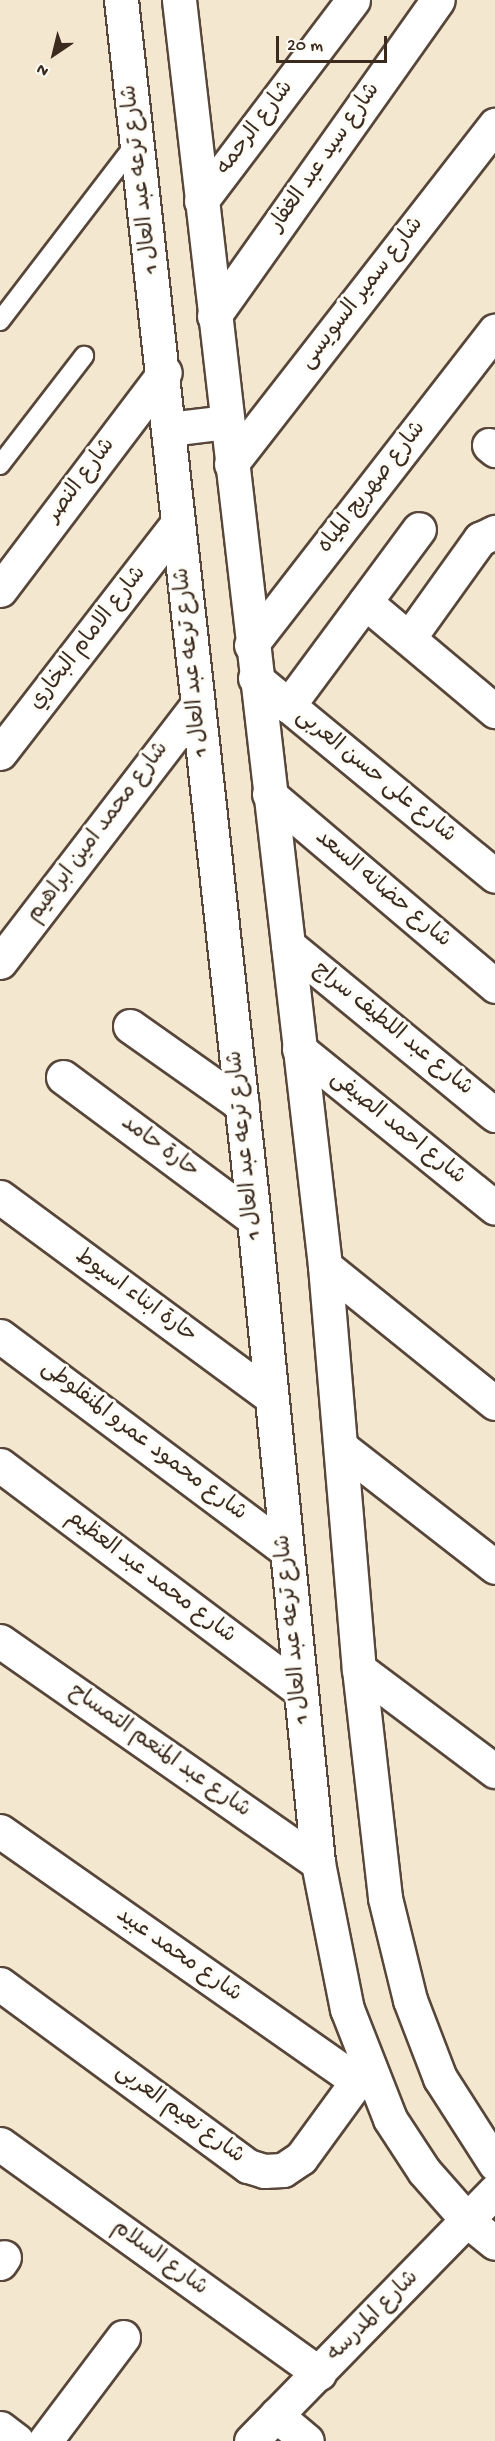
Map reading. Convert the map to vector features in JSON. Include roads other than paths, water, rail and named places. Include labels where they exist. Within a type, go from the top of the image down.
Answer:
[{"type":"street","name":"شارع ترعه عبد العال 1","points":[[121,0],[165,372],[177,524],[254,1219],[318,1863],[362,2074],[424,2171],[469,2222],[495,2243]]},
{"type":"street","name":"شارع الرحمه","points":[[201,201],[353,0]]},
{"type":"street","name":"شارع سيد عبد الغفار","points":[[214,316],[438,0]]},
{"type":"street","points":[[181,2],[251,645],[325,1266],[359,1669],[385,1898],[410,2000],[440,2078],[495,2164]]},
{"type":"street","name":"شارع سمير السويسى","points":[[231,464],[495,125]]},
{"type":"street","name":"شارع صهريج المياه","points":[[251,645],[495,331]]},
{"type":"street","name":"شارع النصر","points":[[0,590],[165,372]]},
{"type":"street","points":[[169,429],[226,422]]},
{"type":"street","name":"شارع الامام البخاري","points":[[0,753],[177,524]]},
{"type":"street","points":[[288,706],[419,529]]},
{"type":"street","points":[[409,639],[480,539],[495,532]]},
{"type":"street","points":[[365,602],[495,711]]},
{"type":"street","name":"شارع على حسن العربى","points":[[255,678],[495,876]]},
{"type":"street","name":"شارع محمد امين ابراهيم","points":[[0,962],[197,705]]},
{"type":"street","name":"شارع حضانه السعد","points":[[269,794],[495,986]]},
{"type":"street","name":"شارع عبد اللطيف سراج","points":[[288,945],[495,1115]]},
{"type":"street","points":[[130,1026],[242,1106]]},
{"type":"street","name":"شارع احمد الصيفى","points":[[299,1049],[495,1208]]},
{"type":"street","name":"حارة حامد","points":[[63,1077],[254,1219]]},
{"type":"street","name":"حارة ابناء اسيوط","points":[[0,1197],[271,1397]]},
{"type":"street","points":[[325,1266],[495,1403]]},
{"type":"street","name":"شارع محمود عمرو المنفلوطى","points":[[0,1336],[285,1549]]},
{"type":"street","points":[[341,1447],[495,1567]]},
{"type":"street","name":"شارع محمد عبد العظيم","points":[[0,1465],[300,1690]]},
{"type":"street","name":"شارع عبد المنعم التمساح","points":[[0,1641],[318,1863]]},
{"type":"street","points":[[359,1669],[495,1771]]},
{"type":"street","name":"شارع محمد عبيد","points":[[0,1831],[362,2074]]},
{"type":"street","name":"شارع نعيم العربى","points":[[0,1984],[248,2166],[264,2171],[283,2170],[301,2158],[362,2074]]},
{"type":"street","name":"شارع السلام","points":[[0,2144],[319,2373]]},
{"type":"street","name":"شارع المدرسه","points":[[251,2441],[469,2222],[495,2191]]},
{"type":"street","points":[[45,2441],[123,2337]]},
{"type":"street","points":[[276,2415],[307,2441]]},
{"type":"street","points":[[0,2428],[17,2441]]},
{"type":"lane","points":[[0,321],[138,140]]},
{"type":"lane","points":[[0,465],[84,357]]}]
